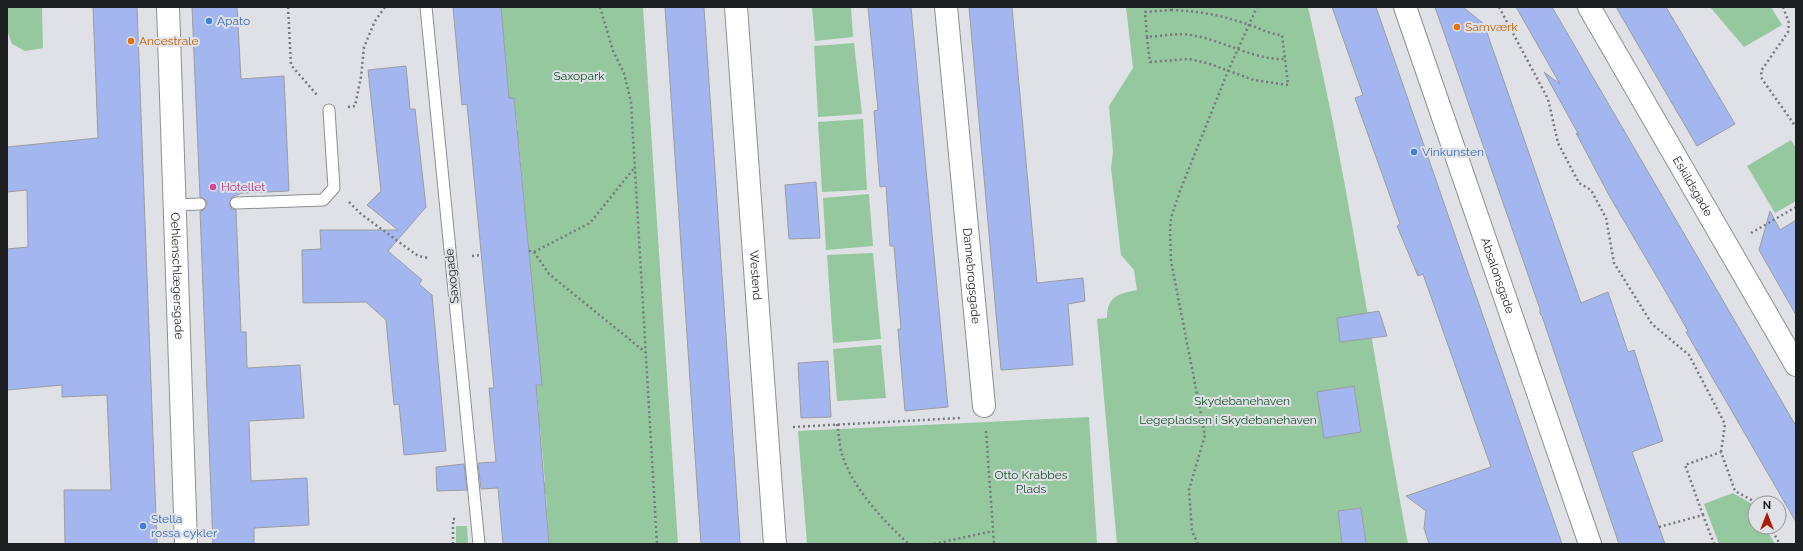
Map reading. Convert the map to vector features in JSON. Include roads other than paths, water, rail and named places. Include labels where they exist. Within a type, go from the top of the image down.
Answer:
[{"type":"street","name":"Oehlenschlægersgade","points":[[168,7],[186,544]]},
{"type":"street","name":"Westend","points":[[736,7],[775,544]]},
{"type":"street","name":"Dannebrogsgade","points":[[946,7],[984,411]]},
{"type":"street","name":"Absalonsgade","points":[[1405,7],[1590,544]]},
{"type":"street","name":"Eskildsgade","points":[[1589,7],[1796,365]]},
{"type":"lane","name":"Saxogade","points":[[426,7],[479,544]]},
{"type":"lane","points":[[236,203],[323,200],[334,188],[329,110]]},
{"type":"lane","points":[[174,205],[200,204]]},
{"type":"place","name":"Apato","points":[[209,21]]},
{"type":"place","name":"Samværk","points":[[1457,27]]},
{"type":"place","name":"Ancestrale","points":[[131,41]]},
{"type":"place","name":"Vinkunsten","points":[[1414,152]]},
{"type":"place","name":"Hotellet","points":[[213,187]]},
{"type":"place","name":"Stella rossa cykler","points":[[143,526]]},
{"type":"park label","name":"Saxopark","points":[[579,76]]},
{"type":"park label","name":"Skydebanehaven","points":[[1242,401]]},
{"type":"park label","name":"Legepladsen i Skydebanehaven","points":[[1228,420]]},
{"type":"park label","name":"Otto Krabbes Plads","points":[[1031,482]]}]
